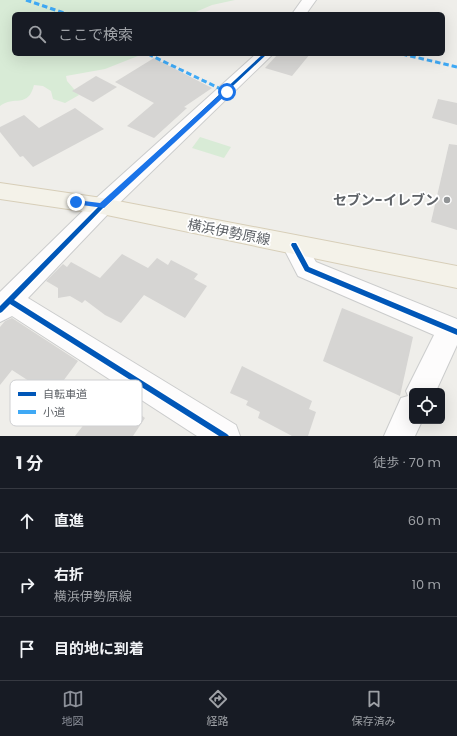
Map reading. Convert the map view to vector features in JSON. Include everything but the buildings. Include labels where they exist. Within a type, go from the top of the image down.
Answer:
[{"type":"main road","name":"横浜伊勢原線","points":[[0,191],[102,206],[457,277]]},
{"type":"street","points":[[300,12],[309,0]]},
{"type":"street","points":[[131,380],[5,305],[102,206],[263,56]]},
{"type":"street","points":[[294,245],[306,269],[454,330],[423,388]]},
{"type":"street","points":[[142,387],[225,436]]},
{"type":"street","points":[[399,436],[409,415]]},
{"type":"green space","points":[[0,0],[235,0],[212,5],[196,12],[12,12],[12,56],[138,56],[105,69],[66,76],[67,81],[79,95],[65,103],[53,99],[51,91],[43,86],[34,85],[28,97],[10,101],[0,106]]},
{"type":"green space","points":[[200,137],[231,147],[224,158],[192,148]]},
{"type":"marked path","points":[[26,0],[61,12]]},
{"type":"marked path","points":[[152,56],[227,92]]},
{"type":"marked path","points":[[410,56],[457,67]]},
{"type":"cycle path","points":[[0,310],[102,206],[263,56]]},
{"type":"cycle path","points":[[294,245],[307,269],[457,332]]},
{"type":"cycle path","points":[[9,300],[136,380]]},
{"type":"cycle path","points":[[142,384],[225,436]]},
{"type":"place","name":"セブン-イレブン","points":[[447,200]]},
{"type":"route","points":[[76,202],[102,206],[227,92]]}]
